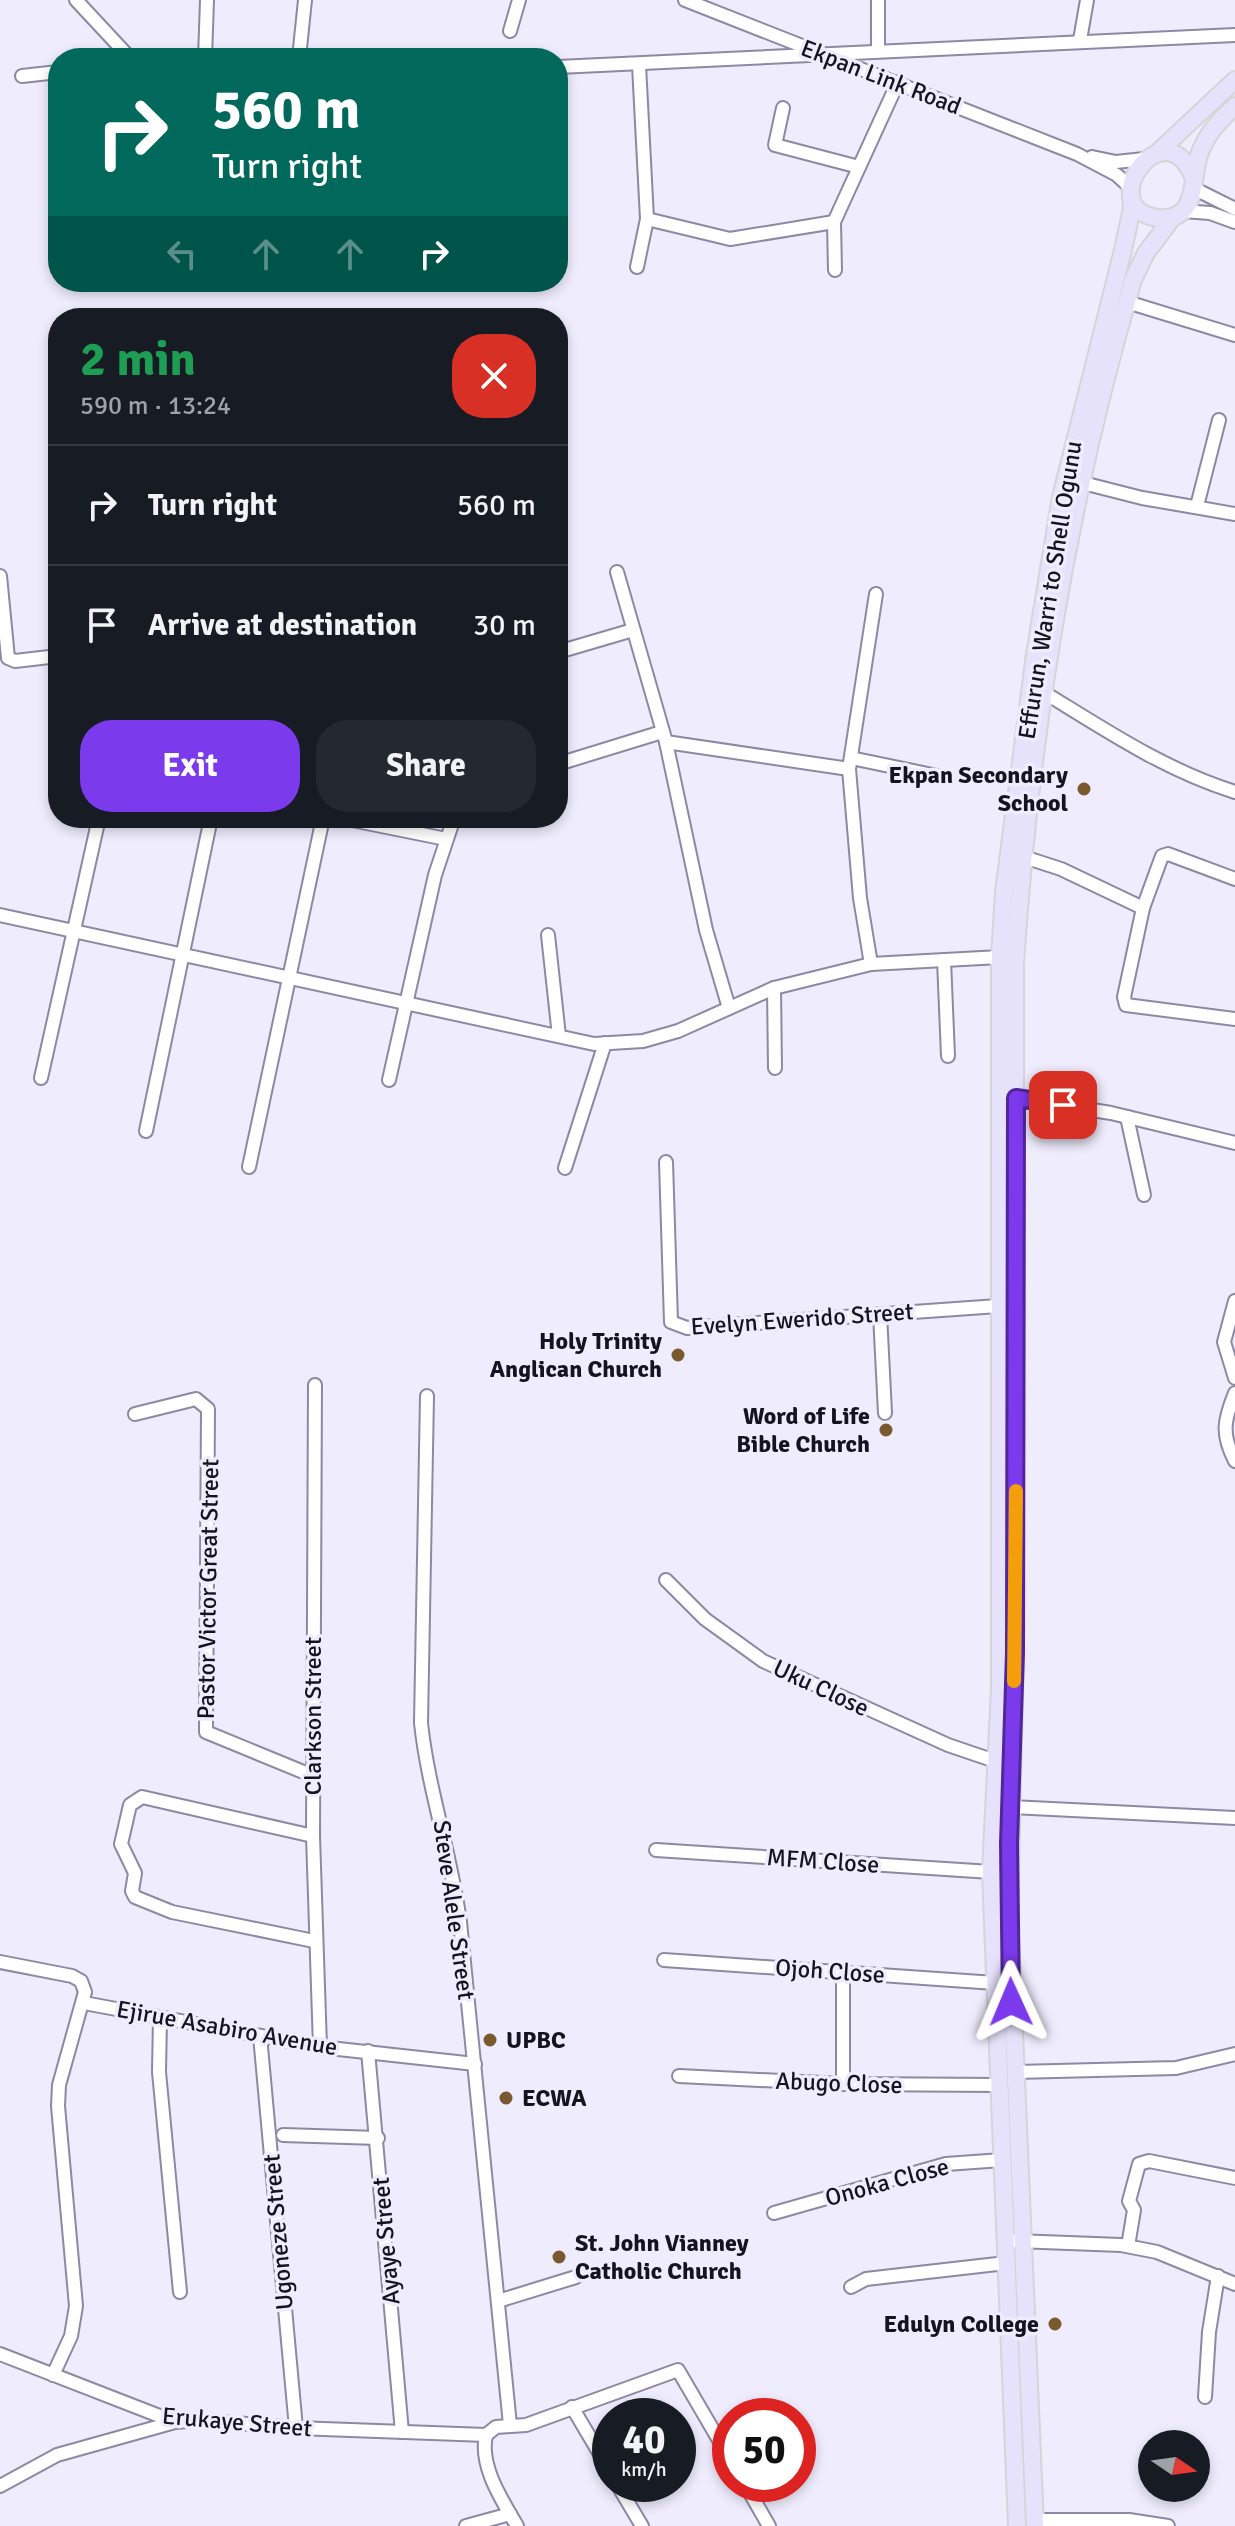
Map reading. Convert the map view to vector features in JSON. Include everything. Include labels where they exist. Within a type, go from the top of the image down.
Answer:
[{"type":"main road","points":[[1235,80],[1150,156],[1132,177],[1131,191],[1136,203],[1152,216],[1178,214],[1194,184],[1199,154],[1212,129],[1235,106]]},
{"type":"main road","points":[[1150,156],[1176,156],[1184,161],[1194,184]]},
{"type":"main road","name":"Effurun, Warri to Shell Ogunu","points":[[1017,2526],[1006,2263],[1015,2241],[1002,2160],[991,1872],[998,1762],[1000,957],[1004,892],[1035,654],[1061,497],[1128,227],[1131,191]]},
{"type":"main road","name":"Effurun, Warri to Shell Ogunu","points":[[1035,2523],[1015,2241],[1010,1807],[1015,1652],[1017,1356],[1015,963],[1024,857],[1045,693],[1083,483],[1127,302],[1146,253],[1178,214]]},
{"type":"main road","points":[[999,1356],[1017,1356]]},
{"type":"street","points":[[76,0],[121,48]]},
{"type":"street","points":[[205,48],[207,0]]},
{"type":"street","points":[[300,48],[305,0]]},
{"type":"street","points":[[510,31],[519,0]]},
{"type":"street","name":"Ekpan Link Road","points":[[685,0],[706,4],[1077,154]]},
{"type":"street","points":[[878,0],[878,51]]},
{"type":"street","points":[[1080,40],[1087,0]]},
{"type":"street","points":[[568,67],[1235,35]]},
{"type":"street","points":[[637,267],[647,219],[639,65]]},
{"type":"street","points":[[22,76],[48,73]]},
{"type":"street","points":[[835,270],[834,222],[898,82]]},
{"type":"street","points":[[783,108],[775,145],[859,167]]},
{"type":"street","points":[[1077,154],[1116,162],[1150,156]]},
{"type":"street","points":[[1077,154],[1117,175],[1131,191]]},
{"type":"street","points":[[1194,184],[1226,210],[1235,222]]},
{"type":"street","points":[[1178,214],[1226,210]]},
{"type":"street","points":[[647,219],[730,239],[834,222]]},
{"type":"street","points":[[1127,302],[1235,335]]},
{"type":"street","points":[[1197,506],[1219,420]]},
{"type":"street","points":[[1083,483],[1142,498],[1235,514]]},
{"type":"street","points":[[617,572],[664,737],[706,930],[729,1008]]},
{"type":"street","points":[[0,576],[8,658],[15,661],[48,657]]},
{"type":"street","points":[[871,964],[858,884],[850,763],[876,594]]},
{"type":"street","points":[[568,649],[633,630]]},
{"type":"street","points":[[1045,693],[1153,760],[1194,779],[1235,792]]},
{"type":"street","points":[[568,761],[664,737],[942,777]]},
{"type":"street","points":[[41,1078],[97,828]]},
{"type":"street","points":[[146,1131],[209,828]]},
{"type":"street","points":[[249,1167],[321,828]]},
{"type":"street","points":[[392,828],[446,839]]},
{"type":"street","points":[[389,1080],[450,828]]},
{"type":"street","points":[[1235,879],[1179,858],[1162,856],[1143,908],[1124,997],[1126,1005],[1235,1019]]},
{"type":"street","points":[[1024,857],[1061,869],[1143,908]]},
{"type":"street","points":[[0,915],[406,1004],[605,1043],[643,1041],[678,1031],[774,988],[871,964],[1000,957]]},
{"type":"street","points":[[548,935],[559,1036]]},
{"type":"street","points":[[944,960],[948,1056]]},
{"type":"street","points":[[774,988],[775,1068]]},
{"type":"street","points":[[565,1168],[605,1043]]},
{"type":"street","points":[[1016,1098],[1127,1117],[1235,1143]]},
{"type":"street","points":[[1127,1117],[1144,1195]]},
{"type":"street","name":"Evelyn Ewerido Street","points":[[666,1162],[671,1322],[675,1326],[687,1328],[998,1306]]},
{"type":"street","points":[[1235,1301],[1224,1342],[1235,1378]]},
{"type":"street","points":[[880,1314],[885,1413]]},
{"type":"street","name":"Clarkson Street","points":[[315,1385],[313,1836],[314,1941],[320,2047]]},
{"type":"street","points":[[1235,1393],[1223,1422],[1226,1445],[1235,1461]]},
{"type":"street","name":"Steve Alele Street","points":[[427,1396],[423,1749],[452,1862],[510,2425]]},
{"type":"street","name":"Pastor Victor Great Street","points":[[135,1414],[196,1399],[208,1409],[206,1732],[313,1776]]},
{"type":"street","name":"Uku Close","points":[[666,1580],[705,1619],[763,1661],[948,1745],[998,1762]]},
{"type":"street","points":[[313,1836],[142,1797],[130,1805],[121,1844],[135,1873],[132,1891],[135,1897],[172,1912],[314,1941]]},
{"type":"street","points":[[1010,1807],[1235,1818]]},
{"type":"street","name":"MFM Close","points":[[656,1850],[991,1872]]},
{"type":"street","name":"Ojoh Close","points":[[664,1960],[995,1983]]},
{"type":"street","name":"Ejirue Asabiro Avenue","points":[[0,1962],[81,1981],[85,1992],[84,2003],[320,2047],[475,2064]]},
{"type":"street","points":[[843,1971],[843,2084]]},
{"type":"street","points":[[53,2375],[71,2336],[76,2306],[59,2085],[76,2016],[84,2003]]},
{"type":"street","points":[[160,2019],[159,2072],[180,2292]]},
{"type":"street","name":"Ugoneze Street","points":[[260,2036],[296,2428]]},
{"type":"street","name":"Ayaye Street","points":[[368,2051],[402,2432]]},
{"type":"street","points":[[1014,2072],[1176,2068],[1235,2054]]},
{"type":"street","name":"Abugo Close","points":[[679,2076],[843,2084],[999,2085]]},
{"type":"street","points":[[283,2135],[378,2138]]},
{"type":"street","name":"Onoka Close","points":[[774,2213],[946,2164],[1002,2160]]},
{"type":"street","points":[[1128,2246],[1134,2210],[1129,2201],[1139,2164],[1149,2161],[1235,2178]]},
{"type":"street","points":[[1015,2241],[1128,2246],[1157,2252],[1235,2284]]},
{"type":"street","points":[[851,2287],[881,2277],[1006,2263]]},
{"type":"street","points":[[1205,2397],[1209,2332],[1218,2276]]},
{"type":"street","points":[[498,2301],[576,2277]]},
{"type":"street","name":"Erukaye Street","points":[[0,2354],[175,2422],[237,2422],[296,2428],[486,2435]]},
{"type":"street","points":[[517,2526],[494,2485],[485,2452],[486,2435],[496,2427],[526,2425],[678,2370],[712,2428]]},
{"type":"street","points":[[572,2407],[592,2441]]},
{"type":"street","points":[[0,2486],[57,2455],[175,2422]]},
{"type":"street","points":[[0,2471],[13,2479]]},
{"type":"street","points":[[628,2502],[642,2526]]},
{"type":"street","points":[[755,2502],[769,2526]]},
{"type":"street","points":[[466,2526],[510,2514]]},
{"type":"street","points":[[1035,2523],[1129,2520],[1168,2526]]},
{"type":"slow traffic","points":[[1014,1681],[1016,1491]]},
{"type":"place","name":"Ekpan Secondary School","points":[[1084,789]]},
{"type":"place","name":"Holy Trinity Anglican Church","points":[[678,1355]]},
{"type":"place","name":"Word of Life Bible Church","points":[[886,1430]]},
{"type":"place","name":"UPBC","points":[[490,2040]]},
{"type":"place","name":"ECWA","points":[[506,2098]]},
{"type":"place","name":"St. John Vianney Catholic Church","points":[[559,2257]]},
{"type":"place","name":"Edulyn College","points":[[1055,2324]]},
{"type":"route","points":[[1011,2002],[1009,1844],[1015,1652],[1016,1098],[1063,1105]]}]
